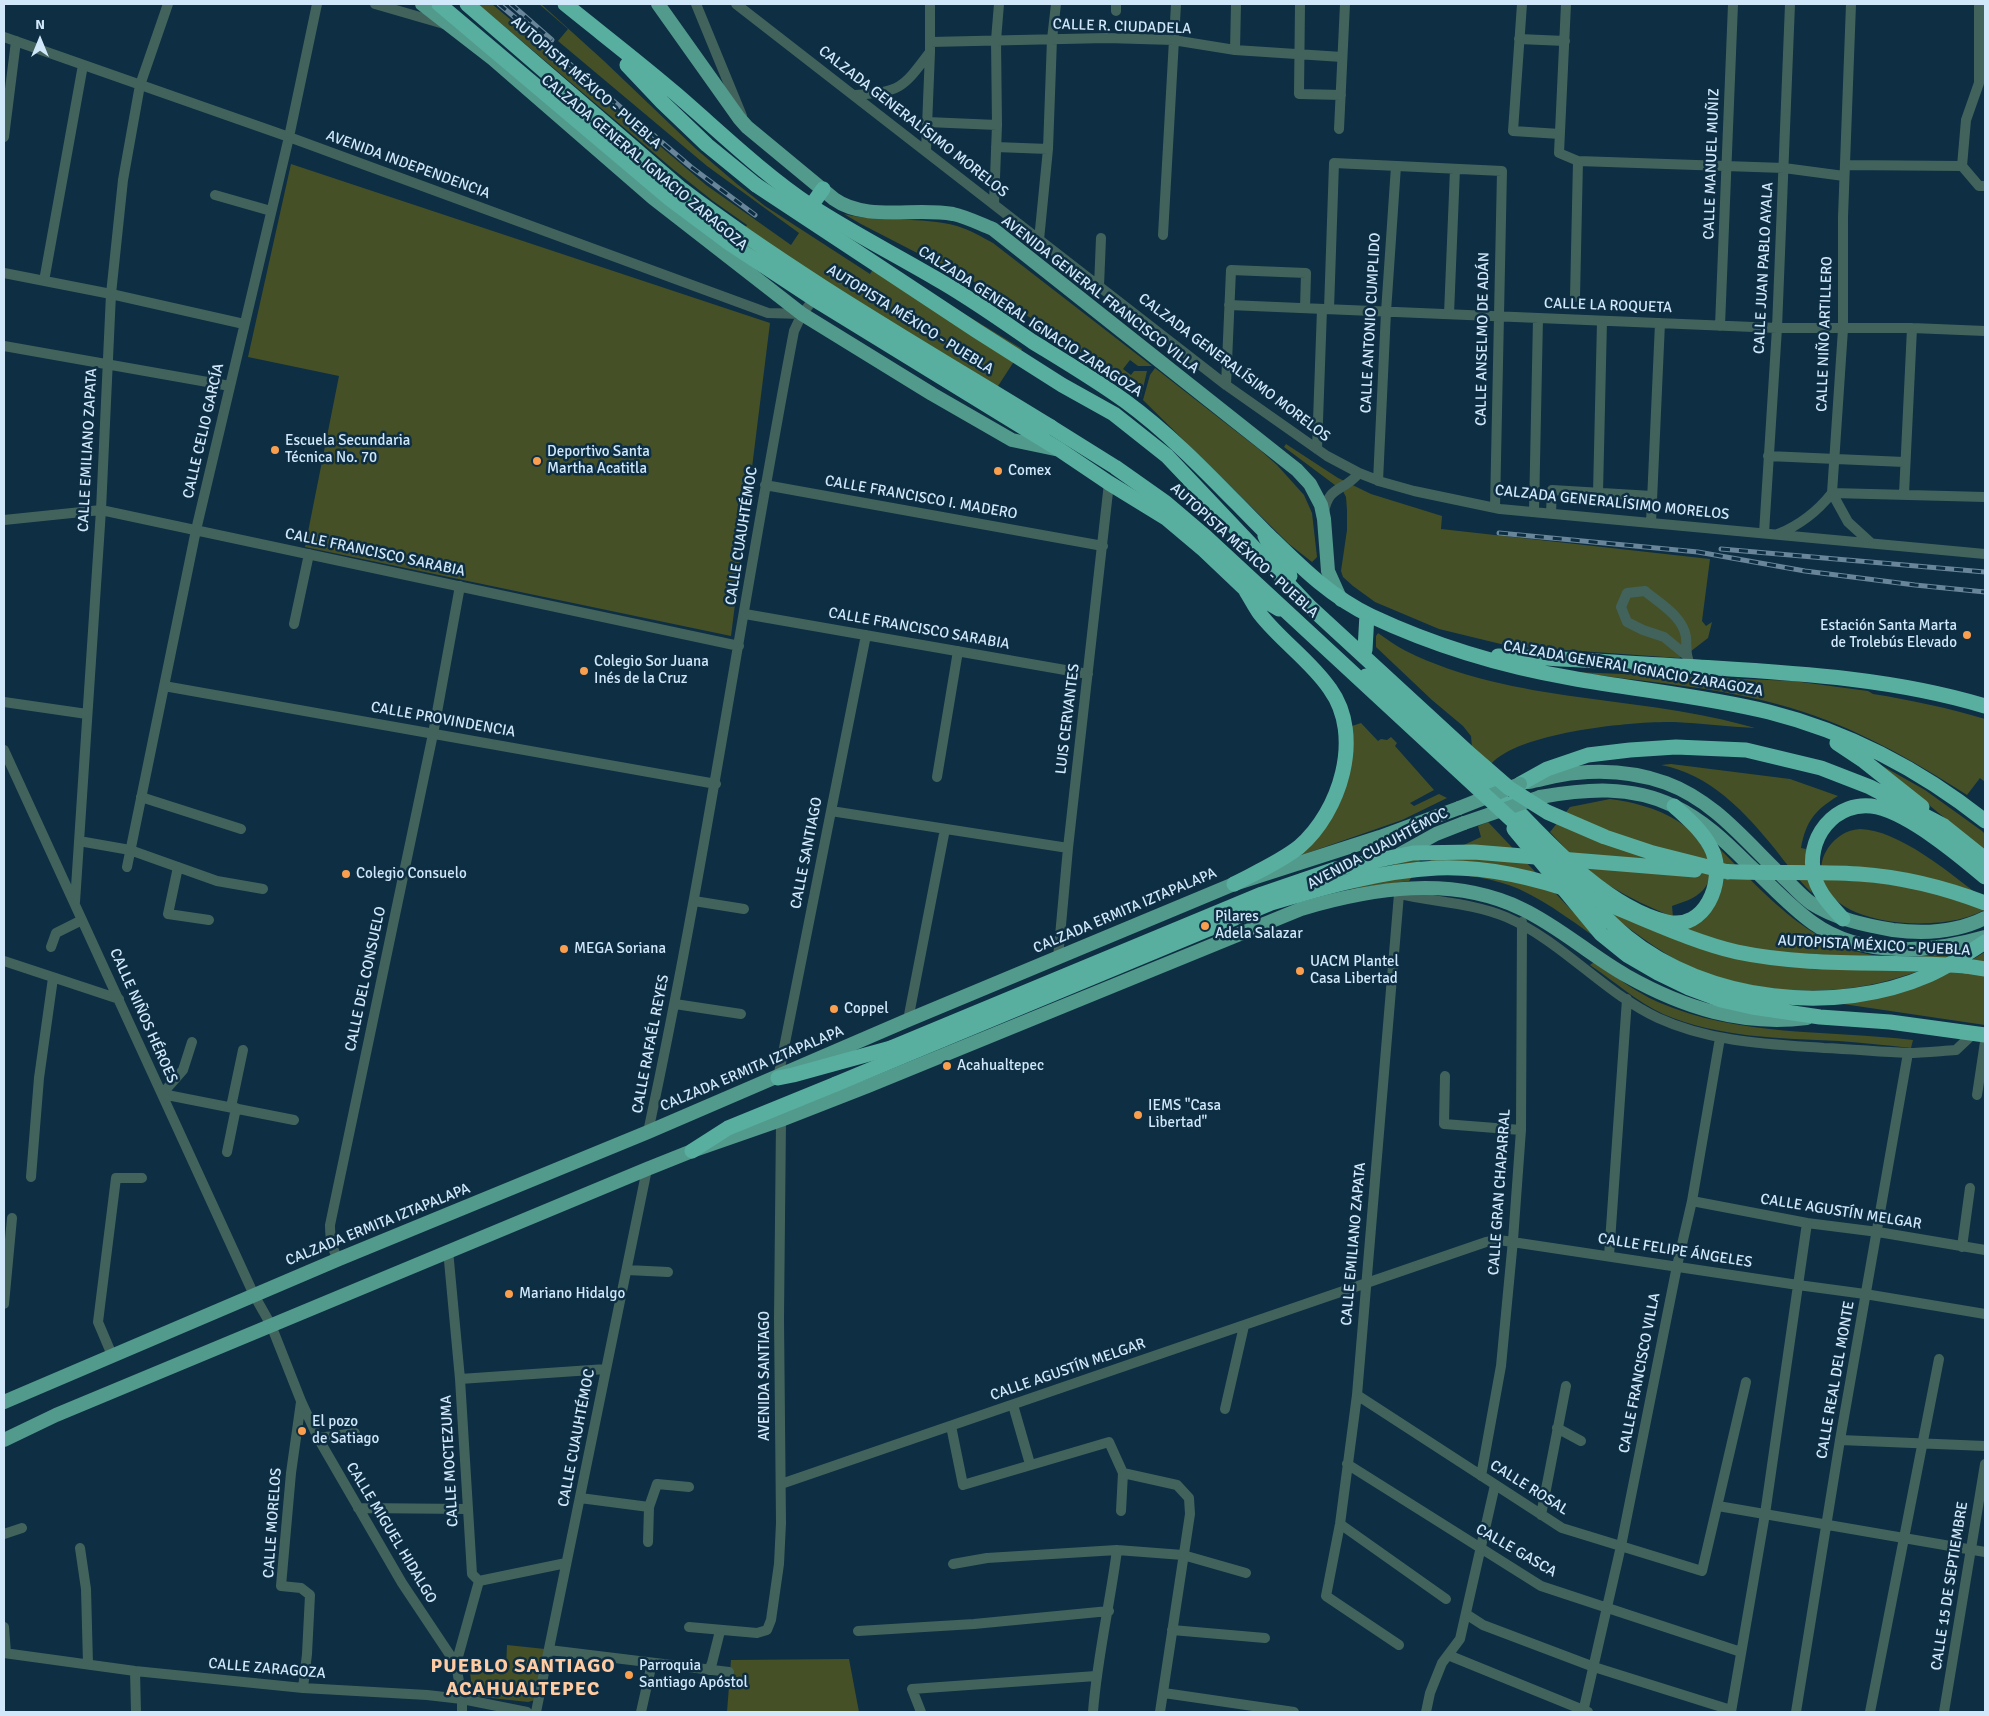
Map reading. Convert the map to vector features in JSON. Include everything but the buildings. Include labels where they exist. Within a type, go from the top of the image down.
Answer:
[{"type":"highway","points":[[439,4],[485,43]]},
{"type":"highway","name":"AUTOPISTA MÉXICO - PUEBLA","points":[[467,4],[680,188],[714,214],[816,282],[1107,462],[1166,503],[1239,568],[1547,853],[1596,889],[1656,923],[1718,946],[1771,958],[1824,963],[1931,964],[1985,969]]},
{"type":"highway","name":"CALZADA GENERAL IGNACIO ZARAGOZA","points":[[565,4],[674,92],[725,139],[811,206],[878,247],[938,280],[1126,402],[1174,443],[1310,576],[1341,600],[1418,637],[1471,655],[1528,670],[1575,679],[1737,704],[1811,726],[1850,740],[1914,772],[1951,794],[1985,821]]},
{"type":"highway","points":[[451,26],[485,43]]},
{"type":"highway","name":"AUTOPISTA MÉXICO - PUEBLA","points":[[591,26],[662,102],[707,145],[756,185],[992,341],[1062,385],[1114,414],[1167,456],[1309,606],[1471,756],[1547,812],[1605,837],[1653,853],[1728,872]]},
{"type":"highway","name":"CALZADA GENERAL IGNACIO ZARAGOZA","points":[[485,43],[670,199],[729,243],[814,299],[1060,450],[1166,518],[1204,550],[1244,588],[1284,612],[1470,775],[1601,934],[1627,954],[1658,974],[1721,1000],[1820,1017]]},
{"type":"highway","points":[[811,206],[823,189]]},
{"type":"highway","points":[[1260,527],[1276,560],[1320,609],[1365,650],[1526,819],[1581,873],[1609,894],[1650,916],[1667,922],[1679,923],[1690,921],[1706,907],[1714,889],[1717,870],[1712,851],[1704,837],[1674,806]]},
{"type":"highway","points":[[1234,884],[1298,847],[1316,830],[1328,814],[1340,784],[1346,742],[1344,716],[1330,688],[1260,614],[1244,588]]},
{"type":"highway","points":[[1284,612],[1359,670],[1469,764],[1608,919],[1628,938],[1657,957],[1701,980],[1727,988],[1794,998],[1870,992],[1929,975],[1963,957],[1985,942]]},
{"type":"highway","points":[[1365,650],[1367,614]]},
{"type":"highway","points":[[1471,655],[1689,661],[1873,682],[1934,693],[1985,706]]},
{"type":"highway","points":[[1811,726],[1864,761],[1985,859]]},
{"type":"highway","points":[[1514,786],[1547,769],[1588,756],[1652,748],[1692,747],[1746,750],[1796,761],[1846,777],[1870,787],[1944,826]]},
{"type":"highway","points":[[1843,919],[1820,892],[1814,877],[1813,863],[1816,841],[1822,828],[1830,818],[1844,810],[1860,806],[1877,807],[1893,813],[1930,834],[1985,877]]},
{"type":"highway","points":[[778,1078],[803,1073],[890,1048],[1302,879],[1374,859],[1413,853],[1474,852],[1654,868],[1728,872],[1860,874],[1896,878],[1985,903]]},
{"type":"highway","points":[[692,1151],[728,1128],[1271,903],[1319,889],[1387,874],[1438,868],[1508,874],[1581,894],[1656,923]]},
{"type":"highway","points":[[1820,1017],[1890,1022],[1981,1037]]},
{"type":"main road","name":"CALZADA GENERAL IGNACIO ZARAGOZA","points":[[422,4],[493,59],[653,198],[802,314],[1012,440],[1060,450]]},
{"type":"main road","name":"AVENIDA GENERAL FRANCISCO VILLA","points":[[658,4],[687,42],[731,109],[747,127],[843,205],[867,211],[953,214],[993,230],[1285,459],[1310,484],[1317,496],[1324,519],[1328,570],[1341,600]]},
{"type":"main road","points":[[1514,786],[1575,773],[1609,772],[1638,776],[1666,783],[1714,809],[1810,902],[1843,919],[1866,925],[1926,932],[1950,930],[1985,918]]},
{"type":"main road","name":"CALZADA ERMITA IZTAPALAPA","points":[[4,1402],[254,1295],[778,1078],[908,1020],[1234,884],[1380,837],[1514,786]]},
{"type":"main road","name":"AVENIDA CUAUHTÉMOC","points":[[1300,909],[1436,834],[1464,823],[1540,797],[1578,790],[1626,791],[1674,806],[1705,824],[1807,918],[1835,935],[1859,943],[1915,950],[1938,948],[1985,937]]},
{"type":"main road","points":[[1250,879],[1267,882],[1272,885],[1276,895],[1275,906],[1257,927]]},
{"type":"main road","points":[[4,1440],[56,1415],[448,1250],[647,1169],[781,1120],[1300,909],[1345,896],[1432,888],[1491,898],[1522,909],[1581,945],[1626,976],[1701,1010],[1737,1017],[1781,1021],[1820,1017]]},
{"type":"street","name":"CALLE EMILIANO ZAPATA","points":[[75,903],[101,510],[111,294],[123,180],[140,85],[168,4]]},
{"type":"street","name":"CALLE CELIO GARCÍA","points":[[127,867],[196,530],[288,138],[317,4]]},
{"type":"street","points":[[375,4],[451,26]]},
{"type":"street","points":[[696,4],[747,127]]},
{"type":"street","name":"CALZADA GENERALÍSIMO MORELOS","points":[[736,4],[1226,385],[1318,450],[1359,473],[1378,481],[1414,491],[1494,508],[1985,554]]},
{"type":"street","points":[[926,151],[930,4]]},
{"type":"street","points":[[994,204],[997,125],[996,40],[999,4]]},
{"type":"street","points":[[1039,240],[1048,149],[1052,39],[1056,4]]},
{"type":"street","points":[[1163,236],[1176,4]]},
{"type":"street","points":[[1235,50],[1236,4]]},
{"type":"street","points":[[1300,4],[1299,94],[1341,94]]},
{"type":"street","points":[[1339,129],[1345,4]]},
{"type":"street","points":[[1522,4],[1513,131],[1560,134]]},
{"type":"street","points":[[1566,4],[1560,153],[1578,162],[1727,165],[1784,168],[1844,176]]},
{"type":"street","name":"CALLE MANUEL MUÑIZ","points":[[1720,326],[1733,4]]},
{"type":"street","name":"CALLE JUAN PABLO AYALA","points":[[1764,533],[1777,328],[1790,4]]},
{"type":"street","name":"CALLE NIÑO ARTILLERO","points":[[1832,493],[1843,329],[1844,176],[1851,4]]},
{"type":"street","points":[[1979,4],[1979,83],[1966,120],[1962,166],[1979,186],[1985,186]]},
{"type":"street","name":"AVENIDA INDEPENDENCIA","points":[[4,37],[288,138],[768,313],[802,314]]},
{"type":"street","points":[[1519,39],[1565,42]]},
{"type":"street","name":"CALLE R. CIUDADELA","points":[[930,47],[996,40],[1173,40],[1235,50],[1342,57]]},
{"type":"street","points":[[4,137],[16,41]]},
{"type":"street","points":[[855,95],[884,93],[900,87],[912,76],[930,47]]},
{"type":"street","points":[[44,281],[83,64]]},
{"type":"street","points":[[928,122],[997,125]]},
{"type":"street","points":[[996,147],[1048,149]]},
{"type":"street","points":[[1574,297],[1578,162]]},
{"type":"street","points":[[1318,450],[1334,163],[1455,169],[1449,314]]},
{"type":"street","points":[[1845,165],[1962,166]]},
{"type":"street","name":"CALLE ANTONIO CUMPLIDO","points":[[1378,481],[1386,312],[1396,166]]},
{"type":"street","name":"CALLE ANSELMO DE ADÁN","points":[[1455,169],[1502,171],[1494,508]]},
{"type":"street","points":[[215,195],[271,211]]},
{"type":"street","points":[[1099,286],[1101,238]]},
{"type":"street","points":[[1226,385],[1231,270],[1306,273],[1305,308]]},
{"type":"street","points":[[4,273],[111,294],[244,324]]},
{"type":"street","name":"CALLE CUAUHTÉMOC","points":[[716,784],[765,485],[794,331],[802,314],[814,299]]},
{"type":"street","name":"CALLE LA ROQUETA","points":[[1229,306],[1777,328],[1912,328],[1985,331]]},
{"type":"street","points":[[1534,512],[1538,318]]},
{"type":"street","points":[[1598,493],[1602,321]]},
{"type":"street","points":[[1651,523],[1660,324]]},
{"type":"street","points":[[1904,494],[1904,462],[1912,328]]},
{"type":"street","points":[[4,346],[230,386]]},
{"type":"street","points":[[1768,456],[1904,462]]},
{"type":"street","points":[[1324,519],[1325,506],[1330,494],[1349,484],[1359,473]]},
{"type":"street","name":"LUIS CERVANTES","points":[[1058,958],[1068,848],[1109,483]]},
{"type":"street","name":"CALLE FRANCISCO I. MADERO","points":[[765,485],[1102,546]]},
{"type":"street","points":[[1551,513],[1552,490],[1652,496]]},
{"type":"street","points":[[1832,493],[1848,522],[1872,543]]},
{"type":"street","points":[[1776,534],[1800,523],[1810,516],[1832,493],[1985,497]]},
{"type":"street","name":"CALLE FRANCISCO SARABIA","points":[[4,520],[101,510],[739,646]]},
{"type":"street","points":[[294,624],[309,554]]},
{"type":"street","name":"CALLE DEL CONSUELO","points":[[339,1260],[331,1242],[330,1225],[433,734],[460,586]]},
{"type":"street","points":[[1645,590],[1680,622],[1686,636],[1689,661],[1664,637],[1627,622],[1622,607],[1627,593],[1645,590]]},
{"type":"street","name":"CALLE FRANCISCO SARABIA","points":[[745,614],[1088,674]]},
{"type":"street","name":"CALLE SANTIAGO","points":[[778,1078],[866,635]]},
{"type":"street","points":[[937,778],[958,651]]},
{"type":"street","name":"CALLE PROVINDENCIA","points":[[164,686],[716,784]]},
{"type":"street","points":[[4,702],[88,714]]},
{"type":"street","name":"CALLE NIÑOS HÉROES","points":[[4,750],[254,1295],[271,1325]]},
{"type":"street","name":"CALLE RAFAÉL REYES","points":[[648,1132],[675,1004],[716,784]]},
{"type":"street","points":[[141,797],[241,829]]},
{"type":"street","points":[[831,810],[1068,848]]},
{"type":"street","points":[[908,1020],[946,829]]},
{"type":"street","points":[[79,841],[130,850],[218,881],[263,889]]},
{"type":"street","points":[[178,867],[168,914],[209,920]]},
{"type":"street","name":"CALLE EMILIANO ZAPATA","points":[[1399,891],[1356,1395],[1340,1524],[1326,1596],[1399,1645]]},
{"type":"street","points":[[1399,891],[1423,900],[1475,908],[1506,917],[1573,959],[1627,999],[1657,1017],[1700,1034],[1767,1044],[1908,1053],[1956,1050],[1981,1037]]},
{"type":"street","points":[[694,900],[744,909]]},
{"type":"street","name":"CALLE GRAN CHAPARRAL","points":[[1481,1476],[1501,1366],[1521,1130],[1522,909]]},
{"type":"street","points":[[51,947],[56,933],[82,920]]},
{"type":"street","points":[[1573,959],[1581,945]]},
{"type":"street","points":[[4,961],[119,999]]},
{"type":"street","points":[[31,1177],[39,1078],[53,978]]},
{"type":"street","points":[[1609,1256],[1627,999]]},
{"type":"street","points":[[675,1004],[741,1014]]},
{"type":"street","points":[[1978,1095],[1981,1037]]},
{"type":"street","name":"CALLE FRANCISCO VILLA","points":[[1585,1712],[1692,1201],[1720,1038]]},
{"type":"street","points":[[162,1094],[183,1070],[192,1042]]},
{"type":"street","points":[[227,1152],[243,1050]]},
{"type":"street","name":"CALLE REAL DEL MONTE","points":[[1796,1712],[1840,1440],[1908,1053]]},
{"type":"street","points":[[1445,1076],[1444,1124],[1521,1130]]},
{"type":"street","points":[[162,1094],[294,1120]]},
{"type":"street","name":"AVENIDA SANTIAGO","points":[[720,1631],[757,1633],[767,1630],[771,1620],[779,1564],[781,1523],[779,1318],[781,1120]]},
{"type":"street","name":"CALLE CUAUHTÉMOC","points":[[536,1712],[647,1169]]},
{"type":"street","points":[[112,1356],[98,1322],[116,1178],[142,1178]]},
{"type":"street","points":[[1962,1247],[1970,1188]]},
{"type":"street","name":"CALLE AGUSTÍN MELGAR","points":[[1692,1201],[1807,1223],[1878,1232],[1985,1250]]},
{"type":"street","points":[[4,1304],[12,1218]]},
{"type":"street","points":[[1466,1614],[1483,1625],[1594,1667],[1731,1711],[1765,1514],[1807,1223]]},
{"type":"street","name":"CALLE FELIPE ÁNGELES","points":[[1365,1284],[1486,1242],[1513,1240],[1985,1314]]},
{"type":"street","name":"CALLE MOCTEZUMA","points":[[448,1250],[460,1379],[472,1574],[479,1581]]},
{"type":"street","points":[[627,1270],[668,1272]]},
{"type":"street","name":"CALLE AGUSTÍN MELGAR","points":[[780,1484],[1365,1284]]},
{"type":"street","name":"CALLE MIGUEL HIDALGO","points":[[271,1325],[318,1438],[402,1583],[456,1664],[462,1699]]},
{"type":"street","points":[[1225,1409],[1244,1326]]},
{"type":"street","points":[[1870,1712],[1939,1358]]},
{"type":"street","points":[[460,1379],[606,1369]]},
{"type":"street","points":[[1746,1382],[1718,1506],[1985,1552]]},
{"type":"street","points":[[1541,1515],[1566,1386]]},
{"type":"street","name":"CALLE ROSAL","points":[[1356,1395],[1562,1528],[1702,1571],[1718,1506]]},
{"type":"street","name":"CALLE MORELOS","points":[[301,1400],[291,1473],[281,1586],[301,1588],[310,1594],[303,1688]]},
{"type":"street","points":[[1013,1404],[1030,1464]]},
{"type":"street","points":[[951,1426],[963,1485],[1108,1442],[1123,1473],[1120,1511]]},
{"type":"street","points":[[1557,1428],[1580,1441]]},
{"type":"street","points":[[318,1438],[356,1433]]},
{"type":"street","points":[[1840,1440],[1923,1445],[1985,1446]]},
{"type":"street","name":"CALLE GASCA","points":[[1347,1464],[1480,1550],[1541,1586],[1742,1652]]},
{"type":"street","name":"CALLE 15 DE SEPTIEMBRE","points":[[1944,1712],[1985,1464]]},
{"type":"street","points":[[1123,1473],[1176,1485],[1189,1498],[1190,1514],[1160,1712]]},
{"type":"street","points":[[648,1542],[649,1507],[657,1484],[689,1487]]},
{"type":"street","points":[[1426,1712],[1435,1678],[1460,1639],[1495,1485]]},
{"type":"street","points":[[580,1498],[649,1507]]},
{"type":"street","points":[[358,1508],[468,1509]]},
{"type":"street","points":[[1340,1524],[1446,1599]]},
{"type":"street","points":[[4,1534],[22,1528]]},
{"type":"street","points":[[80,1548],[86,1589],[88,1664]]},
{"type":"street","points":[[1093,1712],[1096,1676],[1109,1611],[1117,1550]]},
{"type":"street","points":[[953,1564],[987,1558],[1117,1550],[1183,1555],[1246,1573]]},
{"type":"street","points":[[456,1664],[479,1581],[566,1563]]},
{"type":"street","points":[[858,1631],[974,1624],[1109,1611]]},
{"type":"street","points":[[4,1627],[5,1653]]},
{"type":"street","points":[[689,1627],[720,1631],[709,1670]]},
{"type":"street","points":[[1172,1630],[1265,1638]]},
{"type":"street","points":[[549,1650],[729,1672]]},
{"type":"street","name":"CALLE ZARAGOZA","points":[[5,1653],[135,1671],[303,1688],[427,1695],[462,1699],[525,1712]]},
{"type":"street","points":[[1448,1655],[1585,1712]]},
{"type":"street","points":[[641,1712],[652,1663]]},
{"type":"street","points":[[135,1671],[136,1712]]},
{"type":"street","points":[[921,1712],[912,1689],[1096,1676]]},
{"type":"street","points":[[1164,1693],[1294,1712]]},
{"type":"street","points":[[462,1699],[462,1712]]},
{"type":"green space","points":[[478,4],[492,4],[706,185],[791,245],[799,233],[707,166],[558,41],[568,29],[539,4],[541,4],[604,61],[695,148],[765,206],[870,274],[878,261],[1022,349],[989,400],[736,241],[747,225],[674,170]]},
{"type":"green space","name":"Deportivo Santa Martha Acatitla","points":[[291,164],[770,323],[731,636],[305,547],[339,376],[248,357]]},
{"type":"green space","points":[[844,214],[858,217],[943,223],[967,230],[993,243],[1152,366],[1138,366],[1130,360],[1123,369],[1131,375],[1134,371],[1147,371],[1141,397],[1059,336],[954,269],[921,255]]},
{"type":"green space","points":[[1155,368],[1260,450],[1277,465],[1304,495],[1312,513],[1317,557],[1312,562],[1289,544],[1143,400],[1150,375]]},
{"type":"green space","points":[[1286,444],[1338,478],[1371,494],[1442,516],[1441,529],[1710,559],[1702,621],[1706,626],[1712,622],[1708,638],[1686,655],[1679,658],[1509,646],[1439,629],[1375,602],[1343,577],[1341,571],[1347,530],[1346,497],[1343,491],[1284,447]]},
{"type":"green space","points":[[1378,633],[1406,651],[1448,668],[1490,681],[1578,697],[1667,709],[1755,728],[1674,722],[1605,726],[1550,736],[1526,744],[1505,753],[1491,764],[1472,748],[1471,736],[1463,726],[1432,700],[1376,647],[1376,636]]},
{"type":"green space","points":[[1574,672],[1793,681],[1868,691],[1873,694],[1971,715],[1985,719],[1985,782],[1980,778],[1967,795],[1904,757],[1860,734],[1815,716],[1765,701],[1711,690]]},
{"type":"green space","points":[[1361,723],[1378,741],[1381,739],[1387,740],[1391,737],[1397,743],[1395,746],[1434,790],[1410,803],[1414,806],[1439,794],[1447,798],[1402,820],[1293,858],[1321,829],[1333,814],[1343,796],[1352,726]]},
{"type":"green space","points":[[1671,764],[1790,779],[1838,796],[1823,806],[1813,817],[1803,839],[1801,848],[1806,849],[1806,871],[1812,893],[1763,835],[1725,796],[1695,777],[1661,765]]},
{"type":"green space","points":[[1879,764],[1925,790],[1982,831],[1985,834],[1985,851]]},
{"type":"green space","points":[[1610,799],[1644,806],[1676,820],[1692,833],[1705,851],[1709,861],[1709,881],[1696,896],[1672,906],[1673,917],[1633,899],[1593,874],[1550,832],[1570,807]]},
{"type":"green space","points":[[1488,822],[1595,935],[1607,945],[1553,908],[1519,889],[1494,880],[1453,874],[1413,875],[1409,881],[1344,890],[1413,855],[1423,864],[1481,837],[1478,826]]},
{"type":"green space","points":[[1860,829],[1875,831],[1891,837],[1924,854],[1981,897],[1985,909],[1968,917],[1946,922],[1921,923],[1894,922],[1869,917],[1847,908],[1830,895],[1822,877],[1822,862],[1828,848],[1838,837],[1850,831]]},
{"type":"green space","points":[[1715,844],[1770,899],[1796,921],[1823,938],[1851,950],[1883,956],[1920,957],[1963,950],[1936,964],[1880,983],[1821,991],[1761,987],[1710,976],[1690,967],[1643,939],[1610,914],[1702,920]]},
{"type":"green space","points":[[1985,952],[1985,1025],[1843,1004],[1965,964]]},
{"type":"green space","points":[[1594,962],[1649,998],[1688,1013],[1751,1027],[1913,1040],[1911,1048],[1750,1035],[1706,1028],[1684,1022],[1653,1009],[1590,965]]},
{"type":"green space","points":[[507,1645],[545,1649],[535,1700],[528,1702],[473,1696],[469,1665],[506,1669]]},
{"type":"green space","points":[[849,1659],[859,1712],[727,1712],[731,1660]]},
{"type":"railway","points":[[499,4],[691,167],[755,215]]},
{"type":"railway","points":[[511,4],[552,40]]},
{"type":"railway","points":[[1499,533],[1698,552],[1805,571],[1985,592]]},
{"type":"railway","points":[[1721,549],[1985,572]]},
{"type":"place","name":"Escuela Secundaria Técnica No. 70","points":[[275,450]]},
{"type":"place","name":"Deportivo Santa Martha Acatitla","points":[[537,461]]},
{"type":"place","name":"Comex","points":[[998,471]]},
{"type":"place","name":"Estación Santa Marta de Trolebús Elevado","points":[[1967,635]]},
{"type":"place","name":"Colegio Sor Juana Inés de la Cruz","points":[[584,671]]},
{"type":"place","name":"Colegio Consuelo","points":[[346,874]]},
{"type":"place","name":"Pilares Adela Salazar","points":[[1205,926]]},
{"type":"place","name":"MEGA Soriana","points":[[564,949]]},
{"type":"place","name":"UACM Plantel Casa Libertad","points":[[1300,971]]},
{"type":"place","name":"Coppel","points":[[834,1009]]},
{"type":"place","name":"Acahualtepec","points":[[947,1066]]},
{"type":"place","name":"IEMS \"Casa Libertad\"","points":[[1138,1115]]},
{"type":"place","name":"Mariano Hidalgo","points":[[509,1294]]},
{"type":"place","name":"El pozo de Satiago","points":[[302,1431]]},
{"type":"place","name":"Parroquia Santiago Apóstol","points":[[629,1675]]},
{"type":"district","name":"PUEBLO SANTIAGO ACAHUALTEPEC","points":[[523,1678]]}]
